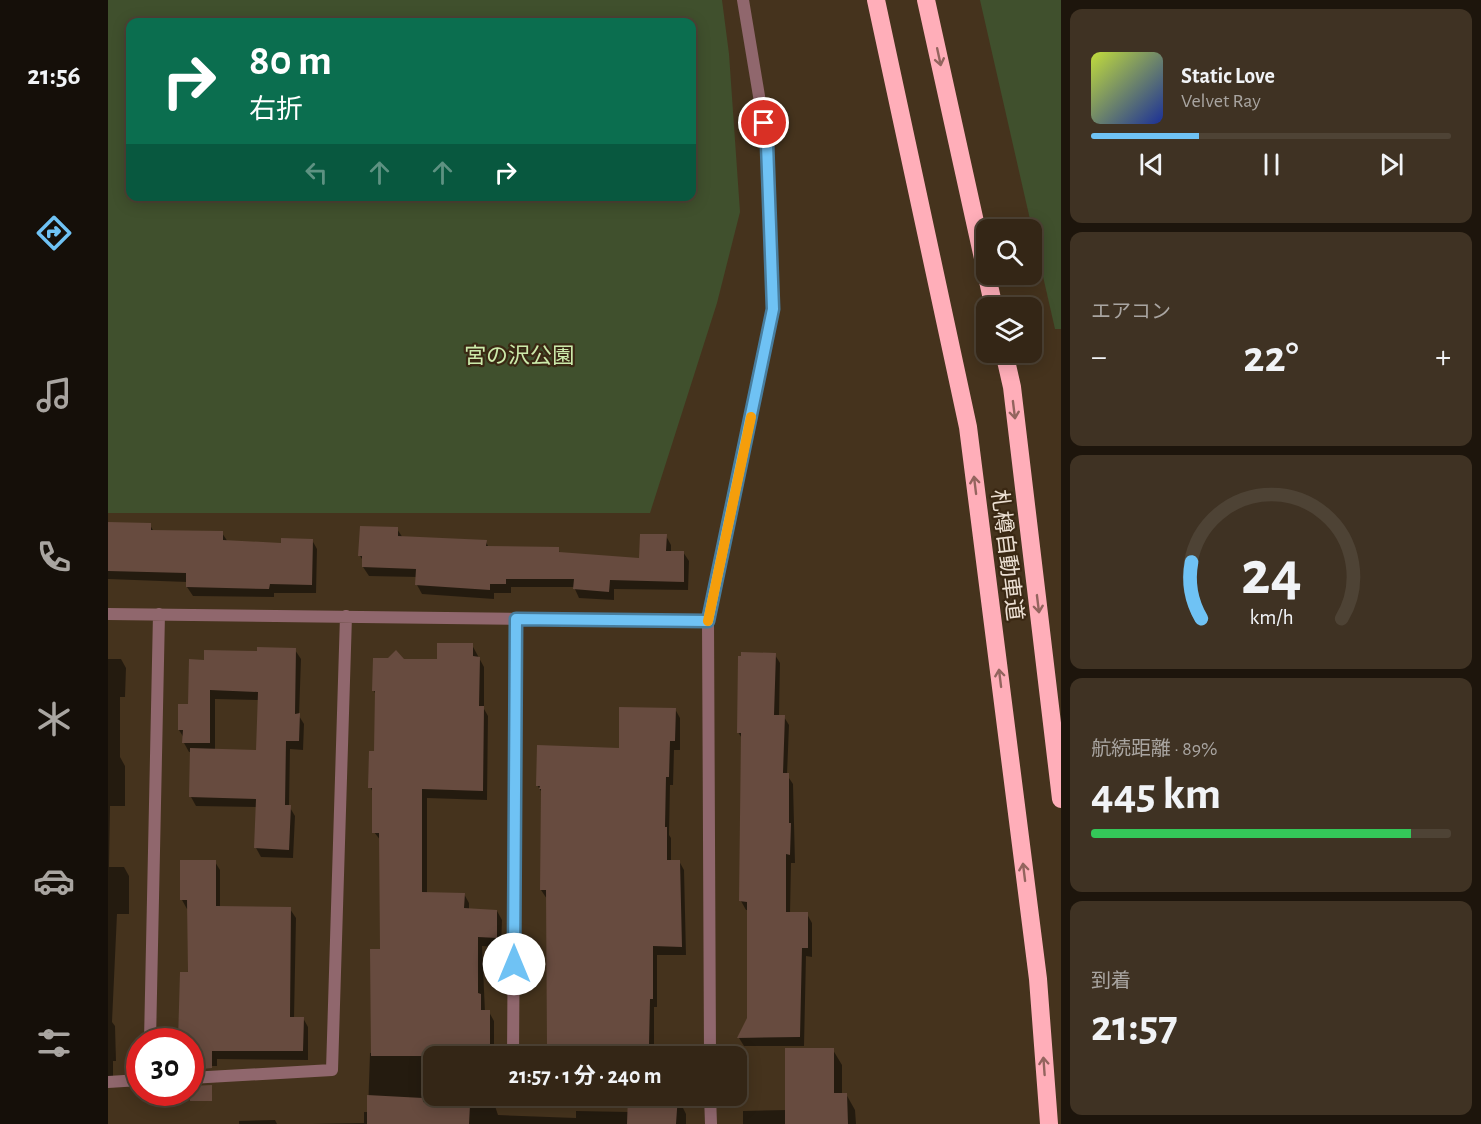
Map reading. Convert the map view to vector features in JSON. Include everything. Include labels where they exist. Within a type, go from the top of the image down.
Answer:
[{"type":"highway","name":"札樽自動車道","points":[[876,0],[968,427],[1038,979],[1049,1124]]},
{"type":"highway","points":[[926,0],[992,297]]},
{"type":"highway","name":"札樽自動車道","points":[[1007,363],[1012,387],[1061,799]]},
{"type":"street","points":[[710,1046],[708,621],[773,309],[767,144],[743,0]]},
{"type":"street","points":[[108,614],[708,621]]},
{"type":"street","points":[[150,1028],[159,614]]},
{"type":"street","points":[[204,1076],[332,1070],[346,616]]},
{"type":"street","points":[[513,1046],[516,619]]},
{"type":"street","points":[[108,1082],[126,1081]]},
{"type":"street","points":[[710,1106],[711,1124]]},
{"type":"green space","name":"宮の沢公園","points":[[108,0],[722,0],[729,54],[740,212],[717,303],[650,513],[108,513]]},
{"type":"green space","points":[[980,0],[1061,0],[1061,329],[1055,329],[1042,272],[1042,219],[1030,219]]},
{"type":"building","points":[[108,522],[151,523],[151,530],[223,531],[223,540],[281,543],[281,538],[313,539],[312,585],[270,584],[269,589],[186,587],[186,573],[108,571]]},
{"type":"building","points":[[360,526],[398,527],[398,536],[487,540],[486,546],[559,547],[559,552],[639,558],[640,534],[667,534],[666,551],[684,551],[684,582],[610,580],[609,592],[573,589],[574,579],[506,579],[506,584],[490,584],[490,590],[415,585],[416,569],[362,567],[362,556],[358,556]]},
{"type":"building","points":[[437,643],[473,643],[473,656],[480,657],[479,706],[484,706],[483,791],[422,789],[422,892],[465,893],[464,908],[497,910],[497,938],[478,937],[478,993],[481,994],[481,1010],[490,1010],[490,1046],[423,1046],[423,1056],[371,1056],[370,949],[380,949],[379,833],[372,833],[372,788],[368,788],[369,751],[374,751],[373,658],[388,658],[396,650],[404,659],[437,659]]},
{"type":"building","points":[[257,647],[296,648],[295,714],[300,713],[299,741],[286,741],[285,805],[291,805],[289,850],[254,848],[256,799],[189,797],[190,748],[256,750],[258,692],[210,690],[210,743],[182,743],[183,730],[178,730],[178,704],[188,704],[189,659],[204,660],[204,650],[257,651]]},
{"type":"building","points":[[741,652],[776,653],[774,715],[785,715],[783,773],[789,773],[789,823],[791,823],[790,855],[786,854],[786,912],[808,912],[808,948],[802,948],[800,1037],[737,1038],[747,1018],[747,902],[739,901],[741,733],[737,733],[738,656],[741,656]]},
{"type":"building","points":[[619,707],[676,708],[675,741],[670,741],[669,777],[666,777],[665,827],[667,827],[667,860],[680,860],[682,947],[653,946],[653,999],[650,999],[649,1046],[547,1046],[546,890],[540,890],[541,789],[539,789],[540,786],[536,786],[537,745],[619,748]]},
{"type":"building","points":[[180,860],[216,860],[216,906],[291,907],[290,1017],[304,1017],[303,1051],[212,1051],[212,1068],[204,1069],[204,1028],[178,1028],[180,972],[188,972],[187,900],[180,900]]},
{"type":"building","points":[[785,1048],[834,1048],[834,1093],[847,1093],[848,1124],[785,1124]]},
{"type":"building","points":[[204,1085],[212,1085],[212,1101],[204,1101]]},
{"type":"building","points":[[367,1095],[423,1098],[423,1106],[470,1106],[469,1124],[367,1124]]},
{"type":"building","points":[[628,1106],[677,1106],[676,1124],[627,1124]]},
{"type":"slow traffic","points":[[708,621],[751,417]]},
{"type":"route","points":[[514,964],[516,619],[708,621],[773,309],[767,144],[764,123]]}]
